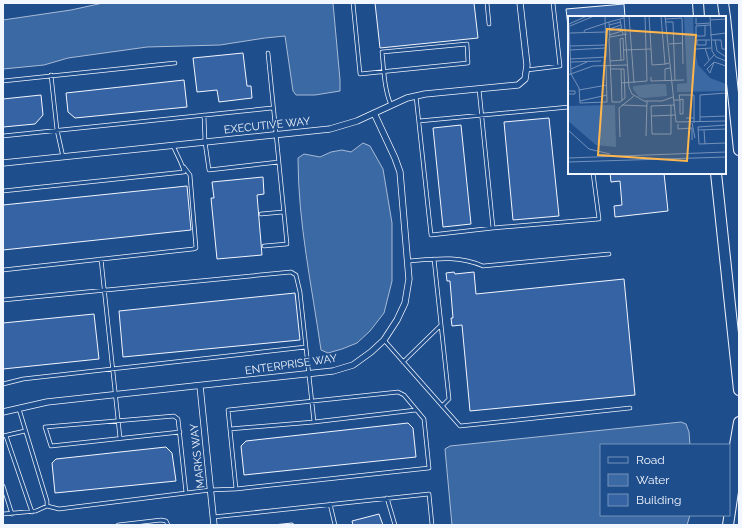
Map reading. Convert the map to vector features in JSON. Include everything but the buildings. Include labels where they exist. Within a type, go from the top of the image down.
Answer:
[{"type":"highway","points":[[698,3],[699,16]]},
{"type":"highway","points":[[724,3],[725,16]]},
{"type":"highway","points":[[726,26],[739,150]]},
{"type":"highway","points":[[716,174],[739,390]]},
{"type":"highway","points":[[730,512],[734,485],[735,445],[739,422]]},
{"type":"street","points":[[520,3],[527,70]]},
{"type":"street","name":"EXECUTIVE WAY","points":[[3,164],[330,129],[357,121],[407,98],[518,85],[525,78],[527,70]]},
{"type":"street","name":"ENTERPRISE WAY","points":[[3,412],[47,402],[333,371],[353,364],[371,352],[384,340],[397,320],[405,303],[409,279],[400,172],[374,113]]},
{"type":"street","name":"MARKS WAY","points":[[200,386],[214,525]]},
{"type":"lane","points":[[353,3],[360,74],[384,71],[468,63],[467,44],[382,52],[384,71],[387,96],[391,105]]},
{"type":"lane","points":[[487,3],[489,24]]},
{"type":"lane","points":[[527,70],[560,66],[553,3]]},
{"type":"lane","points":[[264,246],[287,244],[272,108],[268,53]]},
{"type":"lane","points":[[3,81],[175,63]]},
{"type":"lane","points":[[51,76],[57,130],[63,157]]},
{"type":"lane","points":[[479,89],[493,228]]},
{"type":"lane","points":[[416,96],[431,234],[599,219],[593,174]]},
{"type":"lane","points":[[419,121],[568,107]]},
{"type":"lane","points":[[3,136],[272,108]]},
{"type":"lane","points":[[204,115],[204,142],[209,170],[279,162]]},
{"type":"lane","points":[[3,270],[196,248],[190,175],[177,156],[173,145]]},
{"type":"lane","points":[[3,191],[184,172],[184,167]]},
{"type":"lane","points":[[262,214],[283,212]]},
{"type":"lane","points":[[408,261],[448,258],[471,260],[483,266],[609,254]]},
{"type":"lane","points":[[101,259],[120,438]]},
{"type":"lane","points":[[434,259],[449,398],[442,406]]},
{"type":"lane","points":[[3,300],[290,272],[296,275],[300,292],[314,422]]},
{"type":"lane","points":[[403,362],[441,325]]},
{"type":"lane","points":[[384,340],[460,426],[630,408]]},
{"type":"lane","points":[[3,384],[23,379],[306,346]]},
{"type":"lane","points":[[3,514],[32,512],[47,506],[60,509],[210,490],[236,489],[429,468],[424,419],[404,395],[398,392],[228,410],[236,489]]},
{"type":"lane","points":[[19,408],[47,501],[47,506]]},
{"type":"lane","points":[[230,429],[314,422],[416,410]]},
{"type":"lane","points":[[180,432],[51,446],[45,427],[174,416],[178,419],[180,432],[186,493]]},
{"type":"lane","points":[[25,431],[4,436],[32,512]]},
{"type":"lane","points":[[3,486],[12,514]]},
{"type":"lane","points":[[213,517],[429,494],[432,525]]},
{"type":"lane","points":[[387,498],[395,525]]},
{"type":"lane","points":[[330,504],[335,525]]},
{"type":"lane","points":[[118,525],[161,520],[166,521],[168,525]]},
{"type":"water","points":[[103,3],[333,3],[340,91],[315,95],[296,95],[293,91],[285,36],[220,45],[147,47],[68,58],[44,65],[3,69],[3,20],[71,10]]},
{"type":"water","points":[[363,143],[370,146],[383,169],[392,223],[392,281],[384,313],[370,331],[357,343],[328,353],[321,350],[310,279],[300,207],[298,158],[304,154],[320,157],[331,152],[342,150],[351,152]]},
{"type":"water","points":[[681,422],[686,424],[689,432],[690,444],[600,444],[600,516],[690,516],[687,525],[452,525],[445,449],[450,446]]}]
